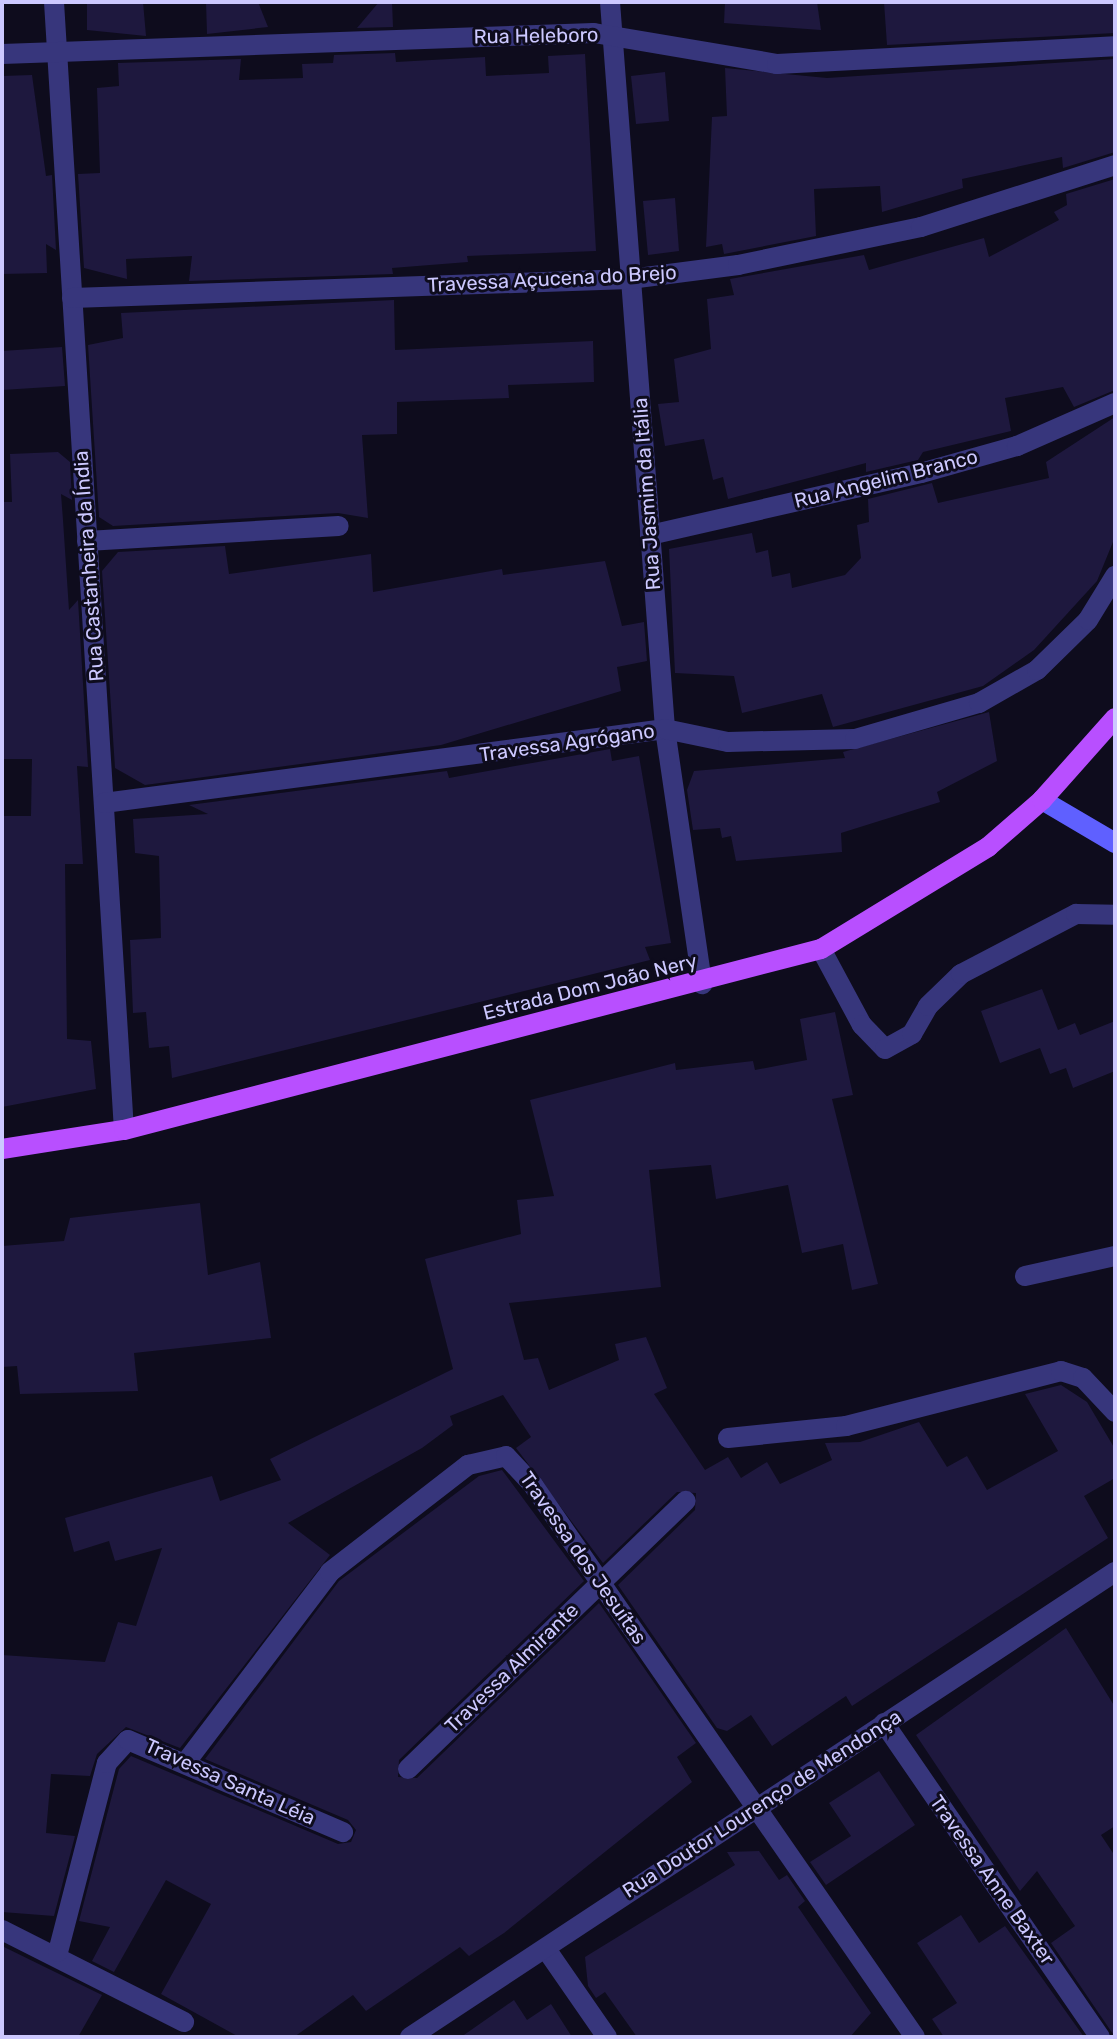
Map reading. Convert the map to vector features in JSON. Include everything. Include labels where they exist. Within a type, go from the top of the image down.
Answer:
[{"type":"main road","name":"Estrada Dom João Nery","points":[[2,1149],[124,1130],[702,984],[821,949],[933,887],[1042,800],[1115,718]]},
{"type":"street","name":"Rua Castanheira da Índia","points":[[54,2],[124,1130]]},
{"type":"street","name":"Rua Jasmim da Itália","points":[[610,2],[665,729],[702,984]]},
{"type":"street","name":"Rua Heleboro","points":[[2,54],[613,36],[777,64],[1115,46]]},
{"type":"street","name":"Travessa Açucena do Brejo","points":[[72,298],[630,279],[738,265],[921,227],[1115,165]]},
{"type":"street","name":"Rua Angelim Branco","points":[[650,535],[935,469],[1017,446],[1115,403]]},
{"type":"street","points":[[87,541],[339,526]]},
{"type":"street","name":"Travessa Agrógano","points":[[104,803],[665,729],[728,742],[855,739],[979,703],[1037,670],[1088,620],[1115,576]]},
{"type":"street","points":[[1042,800],[1115,843]]},
{"type":"street","points":[[821,949],[862,1025],[885,1049],[912,1034],[928,1006],[961,974],[1076,914],[1115,915]]},
{"type":"street","points":[[1025,1276],[1115,1256]]},
{"type":"street","points":[[728,1438],[846,1426],[1061,1371],[1083,1378],[1115,1412]]},
{"type":"street","name":"Travessa dos Jesuítas","points":[[186,1762],[330,1572],[468,1465],[506,1456],[519,1467],[757,1803],[915,2037]]},
{"type":"street","name":"Travessa Almirante","points":[[408,1769],[686,1501]]},
{"type":"street","name":"Rua Doutor Lourenço de Mendonça","points":[[410,2037],[546,1949],[757,1803],[1115,1572]]},
{"type":"street","name":"Travessa Anne Baxter","points":[[884,1723],[1100,2037]]},
{"type":"street","name":"Travessa Santa Léia","points":[[58,1952],[117,1745],[141,1741],[343,1832]]},
{"type":"street","points":[[2,1930],[58,1952],[184,2022]]},
{"type":"street","points":[[546,1949],[607,2037]]},
{"type":"building","points":[[143,2],[146,36],[87,30],[87,3]]},
{"type":"building","points":[[206,2],[258,2],[268,27],[207,34]]},
{"type":"building","points":[[379,2],[392,2],[393,27],[357,28]]},
{"type":"building","points":[[725,2],[817,2],[821,30],[724,23]]},
{"type":"building","points":[[884,2],[1115,2],[1115,33],[887,45]]},
{"type":"building","points":[[395,53],[396,62],[485,57],[486,76],[549,73],[548,56],[585,54],[596,251],[467,256],[468,262],[392,268],[393,274],[189,281],[192,256],[126,259],[127,279],[84,268],[78,174],[100,173],[97,88],[119,86],[118,63],[241,59],[239,80],[303,78],[302,64],[333,63],[334,55]]},
{"type":"building","points":[[1115,59],[1115,152],[1063,168],[1062,157],[962,179],[963,188],[882,212],[880,186],[814,189],[816,236],[724,254],[722,244],[706,247],[712,117],[727,116],[725,68],[827,78]]},
{"type":"building","points":[[665,72],[669,121],[636,124],[631,76]]},
{"type":"building","points":[[32,75],[46,176],[52,175],[56,250],[46,244],[47,273],[2,274],[2,76]]},
{"type":"building","points":[[1115,179],[1115,390],[1074,407],[1063,387],[1005,398],[1011,431],[923,452],[918,460],[866,472],[866,463],[728,499],[723,477],[713,480],[704,439],[665,446],[658,404],[679,402],[674,359],[711,349],[707,299],[734,295],[730,279],[864,255],[869,270],[984,238],[989,257],[1059,220],[1054,212],[1067,205],[1066,194]]},
{"type":"building","points":[[675,198],[679,251],[648,255],[643,201]]},
{"type":"building","points":[[394,300],[395,350],[593,341],[594,382],[508,385],[509,398],[397,402],[397,434],[362,435],[368,518],[338,513],[113,526],[99,517],[88,345],[123,338],[121,313]]},
{"type":"building","points":[[62,347],[65,386],[2,390],[2,351]]},
{"type":"building","points":[[1115,417],[1115,537],[1097,581],[1034,650],[983,686],[833,727],[822,694],[742,713],[734,676],[675,673],[669,549],[752,533],[756,553],[768,550],[772,577],[790,573],[792,588],[845,575],[861,558],[857,525],[869,522],[868,499],[932,483],[938,503],[1049,478],[1046,462]]},
{"type":"building","points":[[58,452],[70,462],[72,500],[61,494],[69,610],[78,600],[88,767],[77,766],[83,864],[65,864],[67,1039],[91,1041],[96,1089],[2,1107],[2,816],[31,816],[32,759],[2,759],[2,502],[12,502],[10,454]]},
{"type":"building","points":[[225,546],[229,574],[371,554],[373,592],[502,569],[503,575],[605,561],[622,626],[644,622],[647,661],[617,667],[621,691],[441,745],[145,785],[115,768],[102,571],[118,552]]},
{"type":"building","points":[[989,712],[997,761],[937,792],[940,802],[841,833],[842,852],[736,861],[731,836],[722,838],[720,828],[693,830],[687,790],[694,771],[845,758],[843,752]]},
{"type":"building","points":[[610,749],[612,761],[639,756],[671,943],[645,947],[650,960],[172,1078],[169,1046],[149,1048],[146,1012],[133,1013],[130,940],[161,938],[159,856],[135,853],[133,819],[208,814],[189,805],[447,771],[449,778]]},
{"type":"building","points":[[1042,989],[1058,1030],[1075,1023],[1080,1035],[1115,1021],[1115,1071],[1073,1088],[1066,1068],[1050,1074],[1040,1048],[1000,1063],[981,1011]]},
{"type":"building","points":[[835,1012],[853,1095],[832,1099],[878,1284],[852,1290],[843,1244],[802,1253],[788,1185],[716,1199],[711,1165],[649,1170],[661,1287],[509,1303],[524,1360],[538,1358],[549,1390],[619,1360],[615,1344],[646,1337],[667,1388],[654,1394],[705,1470],[728,1457],[741,1478],[767,1462],[780,1484],[832,1460],[825,1443],[860,1442],[919,1422],[947,1467],[967,1456],[987,1490],[1058,1451],[1025,1394],[1061,1385],[1087,1402],[1115,1449],[1115,1478],[1084,1496],[1108,1538],[852,1706],[846,1696],[772,1746],[751,1715],[727,1731],[717,1728],[618,1585],[695,1510],[696,1493],[677,1492],[603,1563],[516,1448],[531,1437],[503,1395],[450,1416],[453,1425],[422,1448],[288,1523],[330,1555],[180,1748],[126,1727],[97,1754],[90,1776],[51,1774],[46,1833],[75,1836],[54,1916],[2,1912],[2,1655],[105,1662],[118,1622],[136,1626],[162,1548],[115,1561],[109,1541],[74,1552],[65,1518],[212,1476],[220,1501],[281,1480],[270,1459],[453,1369],[425,1259],[521,1234],[517,1200],[554,1196],[530,1100],[675,1063],[676,1070],[753,1061],[755,1070],[807,1060],[800,1019]]},
{"type":"building","points":[[200,1203],[208,1275],[260,1262],[271,1338],[134,1353],[138,1391],[20,1394],[17,1366],[2,1367],[2,1246],[64,1241],[70,1218]]},
{"type":"building","points":[[502,1470],[584,1581],[399,1760],[398,1777],[417,1778],[599,1603],[696,1743],[677,1757],[692,1782],[504,1933],[469,1956],[460,1947],[366,2011],[353,1995],[294,2037],[239,2037],[161,1994],[211,1904],[166,1880],[114,1972],[92,1961],[110,1927],[79,1921],[119,1769],[131,1756],[338,1844],[351,1842],[356,1830],[348,1820],[205,1759],[339,1581],[479,1476]]},
{"type":"building","points":[[1066,1628],[1115,1707],[1115,1826],[1101,1835],[1115,1856],[1115,2037],[1051,1943],[1075,1926],[1037,1871],[1020,1891],[916,1735]]},
{"type":"building","points":[[879,1771],[915,1825],[826,1885],[810,1862],[851,1836],[829,1803]]},
{"type":"building","points":[[759,1851],[779,1880],[787,1875],[805,1901],[798,1907],[871,2013],[850,2037],[637,2037],[605,1992],[596,1998],[588,1986],[585,1957],[735,1865],[727,1852]]},
{"type":"building","points":[[961,1915],[979,1943],[1005,1926],[1084,2037],[944,2037],[932,2019],[957,2003],[917,1943]]},
{"type":"building","points":[[2,1946],[102,1995],[78,2037],[2,2037]]},
{"type":"building","points":[[514,2000],[527,2020],[551,2004],[572,2037],[461,2037]]}]
